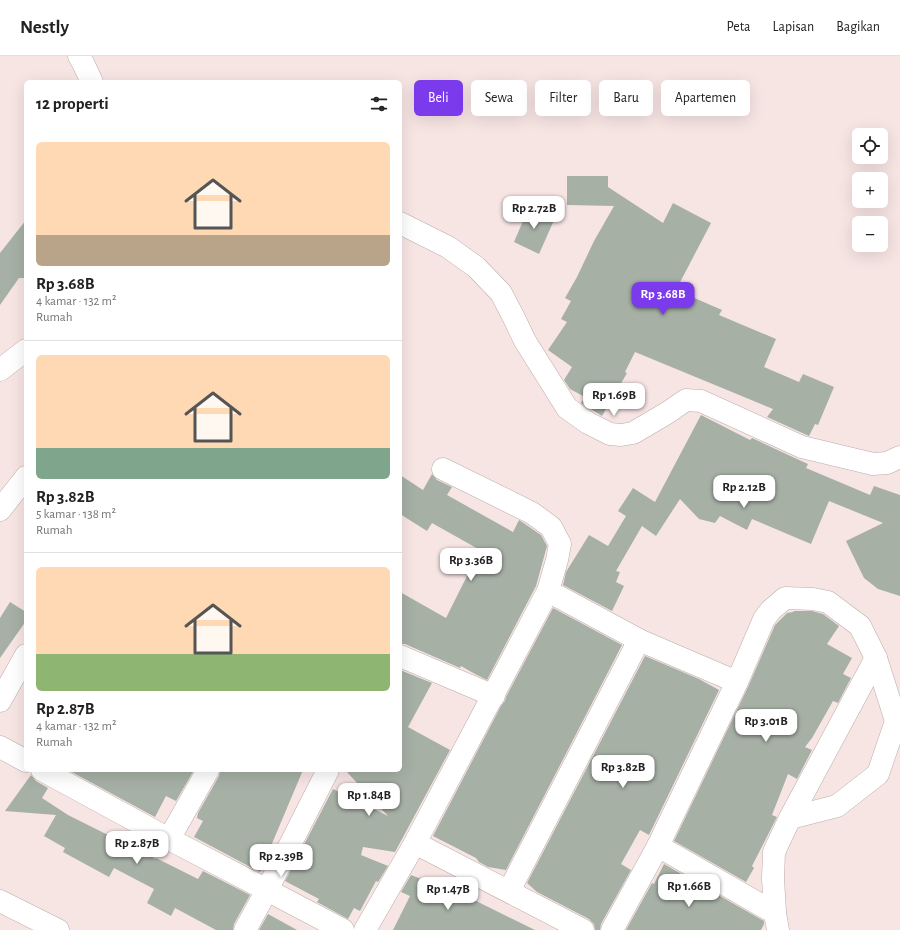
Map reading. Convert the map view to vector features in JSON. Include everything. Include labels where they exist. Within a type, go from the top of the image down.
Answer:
[{"type":"street","points":[[78,56],[91,80]]},
{"type":"street","points":[[402,224],[448,247],[476,267],[501,293],[525,341],[567,408],[588,423],[610,434],[621,436],[633,433],[686,400],[701,401],[802,447],[873,464],[887,463],[900,457]]},
{"type":"street","points":[[0,370],[24,352]]},
{"type":"street","points":[[365,930],[415,843],[494,696],[548,591],[560,544],[551,527],[532,513],[443,469]]},
{"type":"street","points":[[0,510],[24,480]]},
{"type":"street","points":[[548,591],[638,640],[737,682]]},
{"type":"street","points":[[612,930],[658,846],[737,682],[764,619],[771,610],[785,598],[813,599],[828,602],[860,626],[876,658],[896,721],[878,774],[837,806],[790,818]]},
{"type":"street","points":[[509,891],[638,640]]},
{"type":"street","points":[[402,657],[494,696]]},
{"type":"street","points":[[777,922],[773,878],[774,852],[790,818],[876,658]]},
{"type":"street","points":[[0,701],[24,659]]},
{"type":"street","points":[[0,747],[24,761]]},
{"type":"street","points":[[46,772],[169,839],[343,930]]},
{"type":"street","points":[[169,839],[207,772]]},
{"type":"street","points":[[245,930],[327,772]]},
{"type":"street","points":[[415,843],[583,930]]},
{"type":"street","points":[[658,846],[777,922]]},
{"type":"street","points":[[0,901],[58,930]]},
{"type":"building","points":[[567,176],[608,176],[608,187],[663,223],[673,203],[711,223],[676,290],[722,310],[719,315],[776,339],[764,367],[799,382],[803,374],[834,387],[818,425],[815,424],[809,436],[767,417],[773,409],[635,352],[625,372],[627,373],[602,416],[581,403],[585,397],[570,389],[564,380],[572,367],[548,350],[567,322],[561,319],[571,301],[565,298],[614,206],[567,205]]},
{"type":"building","points":[[529,207],[555,218],[539,254],[514,242]]},
{"type":"building","points":[[24,223],[24,278],[19,278],[0,305],[0,253]]},
{"type":"building","points":[[701,415],[750,440],[752,438],[808,464],[806,468],[870,495],[874,486],[900,495],[900,596],[878,589],[864,578],[846,541],[883,523],[829,501],[811,544],[752,519],[747,530],[720,516],[715,523],[699,519],[680,499],[656,536],[642,526],[616,571],[620,572],[616,582],[624,586],[612,611],[563,585],[566,572],[589,535],[608,546],[626,516],[618,511],[633,488],[655,502]]},
{"type":"building","points":[[432,474],[437,480],[452,487],[447,495],[513,532],[519,520],[541,535],[547,546],[536,586],[487,680],[461,666],[460,668],[402,644],[402,593],[446,618],[480,550],[432,523],[427,531],[402,515],[402,476],[423,490]]},
{"type":"building","points":[[10,602],[24,611],[24,624],[0,658],[0,618]]},
{"type":"building","points":[[553,608],[622,645],[506,870],[488,867],[479,862],[476,858],[433,836]]},
{"type":"building","points":[[794,611],[812,611],[823,614],[839,626],[827,644],[852,658],[843,674],[851,678],[838,703],[833,701],[812,738],[805,747],[812,750],[797,779],[788,774],[772,815],[777,817],[752,866],[754,868],[746,882],[674,841],[748,687],[775,625],[787,613]]},
{"type":"building","points":[[645,656],[699,679],[719,690],[649,835],[640,830],[621,864],[631,870],[601,924],[600,930],[595,930],[594,924],[589,919],[537,892],[527,883]]},
{"type":"building","points":[[402,671],[432,683],[408,727],[450,750],[395,852],[363,847],[361,855],[388,866],[378,882],[376,881],[360,911],[354,908],[348,919],[317,902],[319,899],[285,881],[333,789],[388,816],[347,772],[402,772]]},
{"type":"building","points":[[72,772],[193,772],[176,801],[166,796],[155,817]]},
{"type":"building","points":[[220,772],[302,772],[260,872],[194,837],[203,821],[197,818],[198,813],[219,776]]},
{"type":"building","points":[[31,775],[36,781],[48,788],[42,798],[68,815],[198,879],[203,871],[250,895],[234,924],[233,930],[216,930],[175,908],[171,916],[147,903],[154,889],[114,868],[109,877],[63,852],[65,848],[44,836],[56,815],[5,811]]},
{"type":"building","points":[[664,864],[764,921],[761,930],[626,930],[652,883],[654,884]]},
{"type":"building","points":[[411,875],[472,899],[535,930],[393,930],[410,896],[401,892]]},
{"type":"building","points":[[268,914],[297,930],[259,930]]}]
